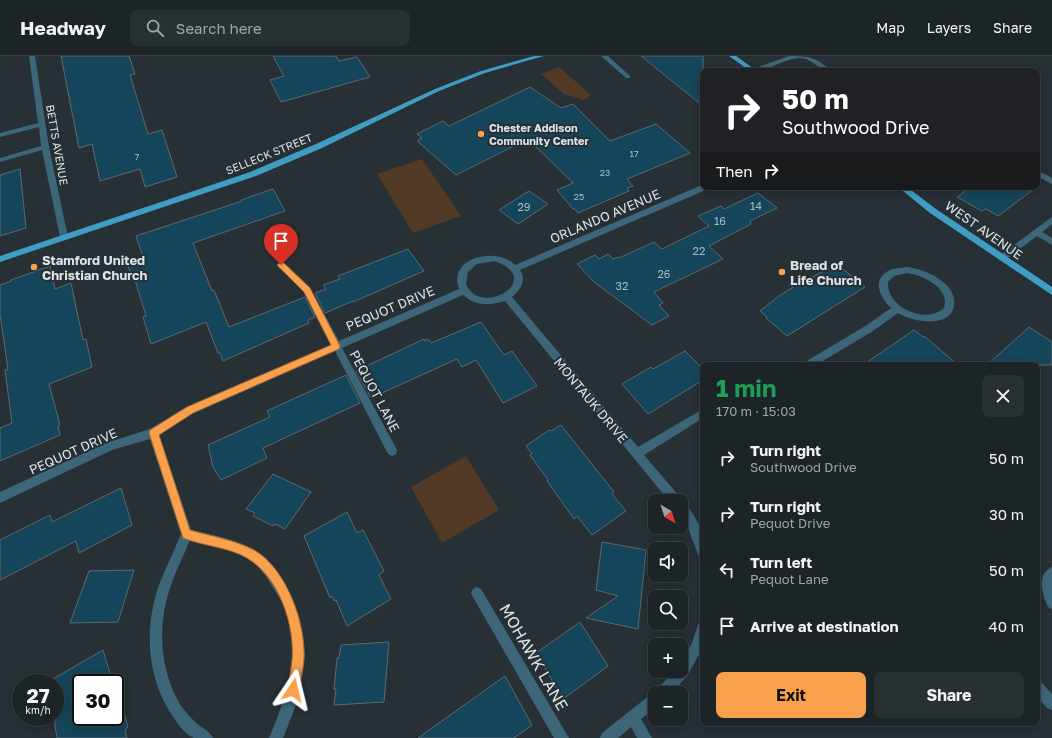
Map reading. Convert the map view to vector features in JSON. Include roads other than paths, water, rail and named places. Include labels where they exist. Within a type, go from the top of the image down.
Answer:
[{"type":"main road","name":"SELLECK STREET","points":[[0,259],[253,174],[337,138],[437,90],[483,72],[541,56]]},
{"type":"main road","points":[[732,56],[750,68]]},
{"type":"main road","name":"WEST AVENUE","points":[[906,190],[1052,292]]},
{"type":"street","name":"BETTS AVENUE","points":[[32,56],[45,147],[64,238]]},
{"type":"street","points":[[604,56],[628,77]]},
{"type":"street","points":[[762,68],[792,57],[801,56],[811,59],[824,68]]},
{"type":"street","points":[[0,135],[42,124]]},
{"type":"street","points":[[0,160],[45,147]]},
{"type":"street","points":[[1040,175],[1052,181]]},
{"type":"street","name":"ORLANDO AVENUE","points":[[516,268],[700,189]]},
{"type":"street","points":[[1002,258],[1052,220]]},
{"type":"street","points":[[1037,232],[1052,242]]},
{"type":"street","points":[[495,258],[507,261],[516,268],[519,278],[516,289],[507,298],[495,302],[483,302],[472,298],[464,291],[461,282],[463,272],[471,264],[482,259],[495,258]]},
{"type":"street","name":"PEQUOT LANE","points":[[281,265],[307,290],[392,451]]},
{"type":"street","points":[[897,271],[912,271],[928,276],[945,289],[949,297],[950,305],[946,312],[940,317],[930,319],[919,318],[907,315],[897,309],[889,302],[884,294],[882,286],[884,279],[897,271]]},
{"type":"street","name":"PEQUOT DRIVE","points":[[0,498],[110,446],[153,433],[190,410],[464,291]]},
{"type":"street","name":"MONTAUK DRIVE","points":[[507,298],[670,494]]},
{"type":"street","points":[[813,362],[870,328],[897,309]]},
{"type":"street","points":[[636,454],[700,415]]},
{"type":"street","points":[[153,433],[186,534],[160,602],[156,637],[157,660],[172,703],[190,728],[206,738]]},
{"type":"street","points":[[688,517],[693,524],[700,544]]},
{"type":"street","points":[[186,534],[234,547],[251,554],[263,564],[275,579],[293,614],[297,637],[298,660],[293,690],[284,722],[276,738]]},
{"type":"street","points":[[1052,573],[1047,578],[1052,603]]},
{"type":"street","name":"MOHAWK LANE","points":[[477,593],[562,738]]},
{"type":"street","points":[[671,686],[675,683],[692,656],[700,634]]},
{"type":"street","points":[[1040,691],[1052,703]]},
{"type":"street","points":[[607,738],[648,705]]},
{"type":"street","points":[[632,718],[645,738]]},
{"type":"place","name":"Chester Addison Community Center","points":[[481,134]]},
{"type":"place","name":"Stamford United Christian Church","points":[[34,267]]},
{"type":"place","name":"Bread of Life Church","points":[[782,272]]}]
